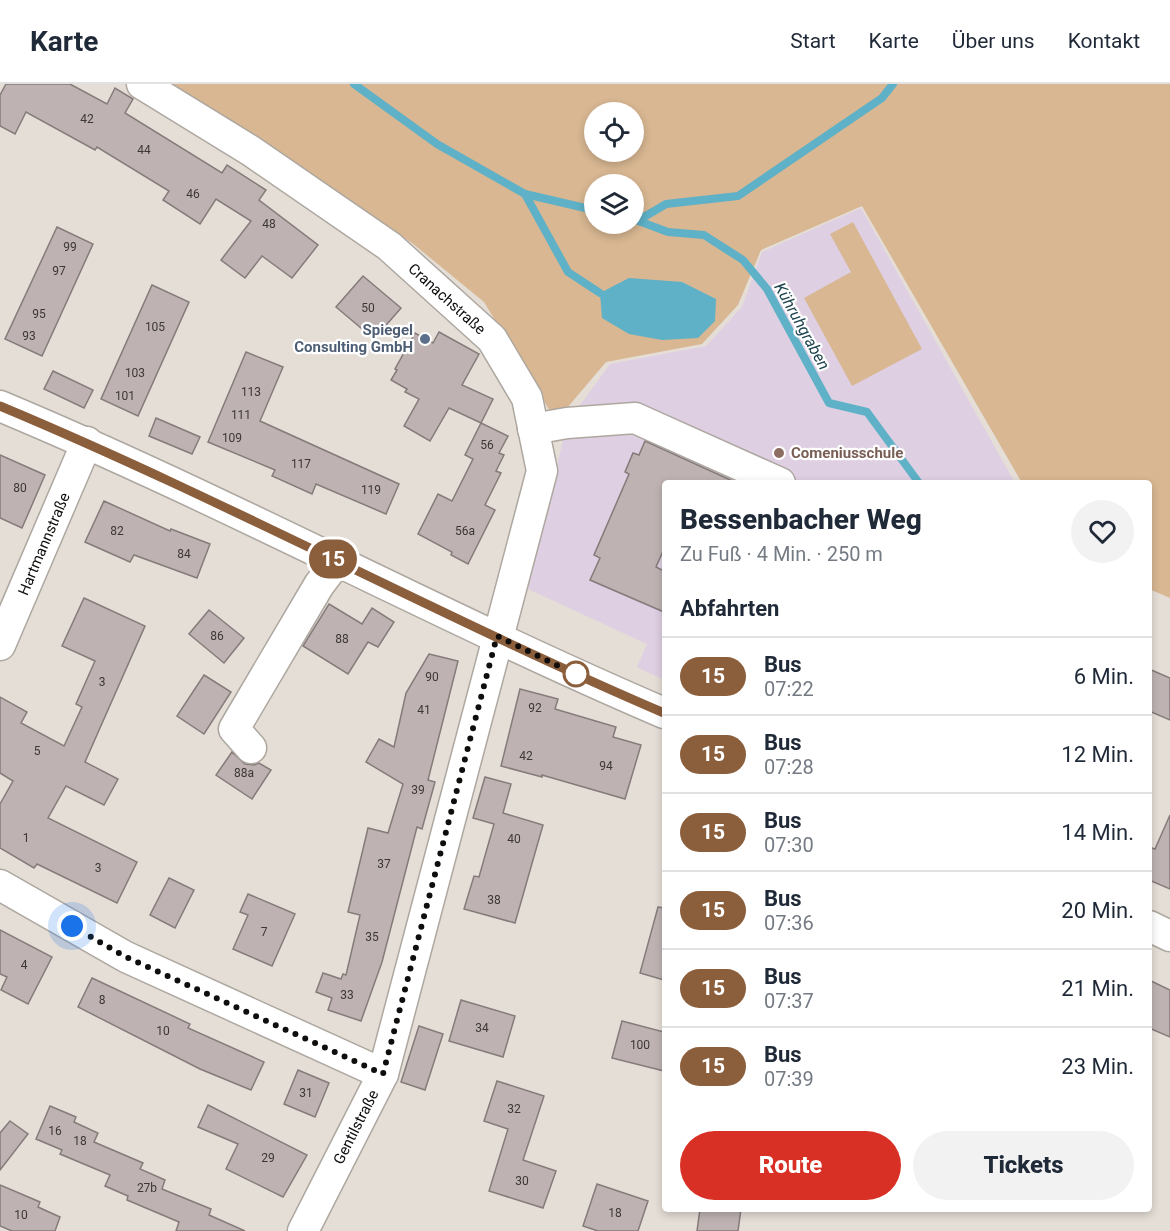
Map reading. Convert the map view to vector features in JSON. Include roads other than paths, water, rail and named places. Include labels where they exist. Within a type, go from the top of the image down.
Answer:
[{"type":"street","name":"Cranachstraße","points":[[142,84],[252,151],[389,246],[492,339],[527,398],[542,471],[497,636]]},
{"type":"street","points":[[0,406],[87,442],[662,712]]},
{"type":"street","points":[[533,429],[567,423],[635,418],[773,480]]},
{"type":"street","name":"Hartmannstraße","points":[[0,645],[87,442]]},
{"type":"street","points":[[251,748],[234,729],[319,585],[337,561]]},
{"type":"street","name":"Gentilstraße","points":[[303,1231],[383,1074],[497,636]]},
{"type":"street","points":[[0,885],[126,957],[383,1074]]},
{"type":"street","points":[[1152,927],[1170,936]]},
{"type":"water","points":[[629,278],[682,282],[716,299],[715,321],[698,338],[662,340],[629,334],[602,318],[600,293]]},
{"type":"waterway","name":"Kühruhgraben","points":[[354,84],[437,144],[525,194],[584,208]]},
{"type":"waterway","points":[[644,217],[666,204],[738,196],[882,98],[893,84]]},
{"type":"waterway","points":[[525,194],[568,272],[600,293]]},
{"type":"waterway","name":"Kühruhgraben","points":[[644,223],[668,232],[704,235],[743,260],[767,289],[829,403],[867,412],[917,480]]},
{"type":"place","name":"Spiegel Consulting GmbH","points":[[425,339]]},
{"type":"place","name":"Comeniusschule","points":[[779,453]]}]
